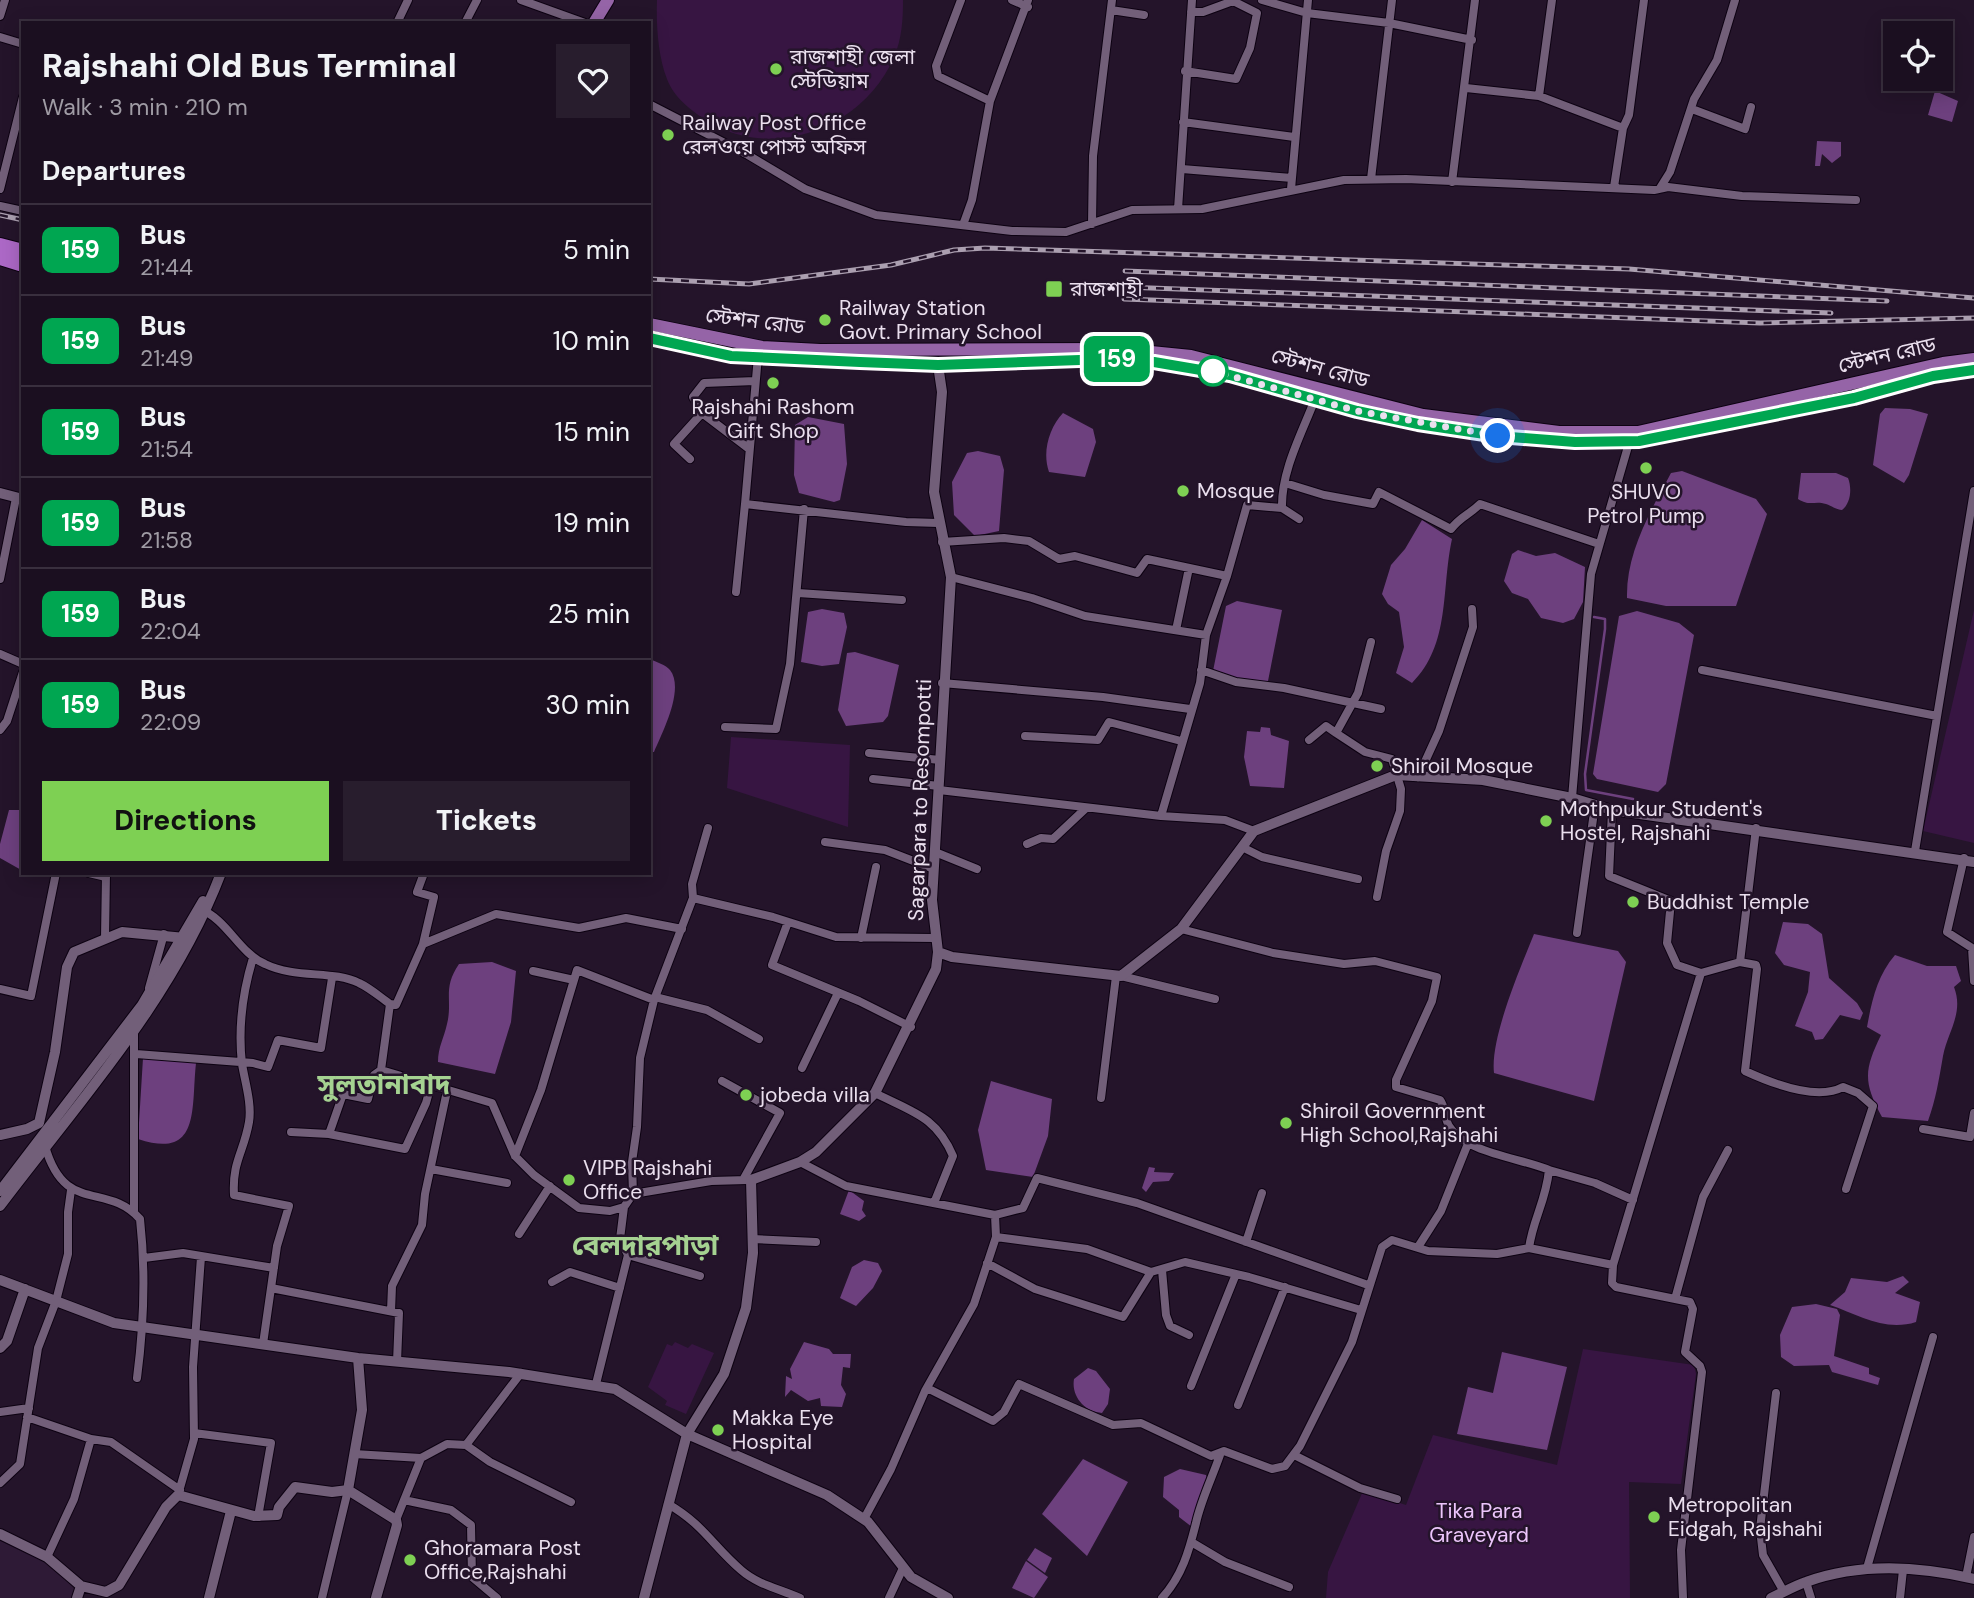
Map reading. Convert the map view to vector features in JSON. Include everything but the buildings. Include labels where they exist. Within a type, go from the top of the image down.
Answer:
[{"type":"highway","points":[[0,245],[21,250]]},
{"type":"highway","points":[[0,258],[21,264]]},
{"type":"main road","points":[[595,21],[608,0]]},
{"type":"main road","name":"স্টেশন রোড","points":[[651,324],[761,347],[820,350],[1121,349],[1191,356],[1423,415],[1483,425],[1571,433],[1638,432],[1943,363],[1974,359]]},
{"type":"main road","name":"স্টেশন রোড","points":[[651,338],[731,356],[938,365],[1108,359],[1154,362],[1230,375],[1418,424],[1498,436],[1629,443],[1854,398],[1933,376],[1974,370]]},
{"type":"main road","name":"Sagarpara to Resompotti","points":[[747,1180],[800,1162],[816,1153],[875,1093],[911,1027],[936,969],[938,952],[932,900],[942,683],[951,577],[938,523],[934,492],[942,391],[938,365]]},
{"type":"main road","points":[[0,493],[20,498]]},
{"type":"main road","points":[[938,952],[953,957],[1118,976],[1181,929],[1254,831],[1396,775],[1483,780],[1612,810],[1756,828],[1969,860]]},
{"type":"main road","points":[[0,1206],[133,1025],[203,910],[218,875]]},
{"type":"main road","points":[[40,1129],[55,1052],[67,967],[74,952],[122,932],[187,938]]},
{"type":"main road","points":[[0,1191],[40,1129],[133,1025],[148,991],[187,938]]},
{"type":"main road","points":[[0,1135],[40,1129]]},
{"type":"main road","points":[[644,1598],[687,1434],[724,1374],[746,1308],[752,1239],[747,1180]]},
{"type":"main road","points":[[0,1280],[114,1323],[358,1358],[521,1373],[615,1389],[687,1434],[827,1495],[864,1520],[887,1544],[903,1569],[924,1586],[948,1598]]},
{"type":"main road","points":[[0,1348],[7,1341],[25,1289]]},
{"type":"main road","points":[[348,1490],[362,1410],[358,1358]]},
{"type":"main road","points":[[0,1534],[47,1557],[79,1592],[106,1592],[119,1586],[166,1507],[179,1492],[231,1511],[258,1517],[277,1515],[279,1507],[295,1487],[332,1492],[348,1490],[396,1520],[397,1532],[376,1598]]},
{"type":"main road","points":[[209,1598],[231,1511]]},
{"type":"main road","points":[[1771,1598],[1806,1582],[1867,1568],[1970,1578]]},
{"type":"street","points":[[0,16],[5,0]]},
{"type":"street","points":[[398,21],[408,0]]},
{"type":"street","points":[[466,21],[477,0]]},
{"type":"street","points":[[521,0],[579,21]]},
{"type":"street","points":[[961,0],[936,66],[938,76],[990,101]]},
{"type":"street","points":[[963,225],[972,201],[990,101],[1028,3],[1012,0]]},
{"type":"street","points":[[1092,224],[1093,156],[1112,0]]},
{"type":"street","points":[[1178,209],[1185,71],[1192,0]]},
{"type":"street","points":[[1262,0],[1307,13],[1389,23],[1472,40]]},
{"type":"street","points":[[1291,189],[1308,0]]},
{"type":"street","points":[[1371,179],[1392,0]]},
{"type":"street","points":[[1452,183],[1475,0]]},
{"type":"street","points":[[1539,96],[1552,0]]},
{"type":"street","points":[[1614,187],[1623,128],[1629,115],[1644,0]]},
{"type":"street","points":[[1660,188],[1670,172],[1692,109],[1717,60],[1735,0]]},
{"type":"street","points":[[1185,71],[1236,79],[1250,48],[1257,13],[1233,1],[1203,12],[1191,12]]},
{"type":"street","points":[[1111,10],[1144,15]]},
{"type":"street","points":[[0,37],[21,43]]},
{"type":"street","points":[[1466,88],[1539,96],[1623,128]]},
{"type":"street","points":[[0,189],[21,105]]},
{"type":"street","points":[[651,105],[748,155],[805,189],[876,215],[1040,233],[1066,232],[1132,210],[1202,209],[1291,189],[1371,179],[1654,190],[1660,188],[1742,196],[1856,200]]},
{"type":"street","points":[[1692,109],[1745,129],[1751,107]]},
{"type":"street","points":[[1183,122],[1294,137]]},
{"type":"street","points":[[1182,169],[1292,178]]},
{"type":"street","points":[[0,206],[21,211]]},
{"type":"street","points":[[736,592],[758,356]]},
{"type":"street","points":[[748,448],[702,413],[693,397],[704,383],[755,381]]},
{"type":"street","points":[[1282,508],[1285,483],[1315,399]]},
{"type":"street","points":[[690,459],[674,444],[702,413]]},
{"type":"street","points":[[1572,799],[1591,574],[1629,443]]},
{"type":"street","points":[[1285,483],[1324,495],[1373,504],[1379,492],[1451,529],[1461,516],[1472,512],[1480,504],[1600,544]]},
{"type":"street","points":[[1914,851],[1974,491]]},
{"type":"street","points":[[0,579],[20,498]]},
{"type":"street","points":[[745,504],[906,522],[938,523]]},
{"type":"street","points":[[1161,816],[1201,670],[1206,635],[1227,576],[1247,505],[1282,508],[1299,519]]},
{"type":"street","points":[[725,727],[776,729],[790,664],[804,509]]},
{"type":"street","points":[[942,542],[1004,538],[1029,541],[1059,559],[1075,556],[1137,573],[1147,559],[1227,576]]},
{"type":"street","points":[[1176,630],[1189,568]]},
{"type":"street","points":[[951,577],[1032,597],[1085,616],[1206,635]]},
{"type":"street","points":[[798,593],[902,600]]},
{"type":"street","points":[[1418,777],[1439,731],[1473,627],[1472,609]]},
{"type":"street","points":[[1336,733],[1353,704],[1371,642]]},
{"type":"street","points":[[0,654],[21,663]]},
{"type":"street","points":[[1201,670],[1236,682],[1284,688],[1381,709]]},
{"type":"street","points":[[1702,670],[1937,716]]},
{"type":"street","points":[[0,730],[7,721],[21,678]]},
{"type":"street","points":[[942,683],[1103,697],[1190,709]]},
{"type":"street","points":[[1026,736],[1098,740],[1109,722],[1181,741]]},
{"type":"street","points":[[1309,740],[1326,726],[1365,752],[1392,759],[1401,789],[1400,811],[1386,851],[1377,897]]},
{"type":"street","points":[[869,753],[940,760]]},
{"type":"street","points":[[873,779],[1085,809],[1225,820],[1254,831]]},
{"type":"street","points":[[1577,933],[1595,805]]},
{"type":"street","points":[[1027,844],[1041,838],[1053,839],[1085,809]]},
{"type":"street","points":[[1612,810],[1609,877],[1671,901],[1667,943],[1677,965],[1701,972],[1740,962],[1756,965],[1745,1071],[1790,1087],[1821,1092],[1835,1092],[1843,1087],[1858,1093],[1873,1106],[1846,1189]]},
{"type":"street","points":[[596,1384],[628,1255],[620,1239],[624,1207],[633,1194],[632,1161],[637,1127],[640,1058],[654,999],[693,898],[692,884],[708,828]]},
{"type":"street","points":[[1740,962],[1756,828]]},
{"type":"street","points":[[825,842],[885,850],[934,869]]},
{"type":"street","points":[[1242,847],[1262,857],[1358,879]]},
{"type":"street","points":[[935,852],[977,869]]},
{"type":"street","points":[[1969,860],[1947,932],[1972,948],[1974,981]]},
{"type":"street","points":[[861,938],[876,867]]},
{"type":"street","points":[[0,989],[31,996],[56,875]]},
{"type":"street","points":[[105,938],[106,875]]},
{"type":"street","points":[[203,910],[222,922],[253,958],[290,974],[358,982],[390,1004],[396,1005],[423,944],[434,897],[417,892],[423,875]]},
{"type":"street","points":[[693,898],[836,937],[935,938]]},
{"type":"street","points":[[423,944],[496,914],[579,928],[626,918],[682,929]]},
{"type":"street","points":[[788,922],[772,965],[911,1027]]},
{"type":"street","points":[[1181,929],[1273,953],[1344,964],[1375,961],[1437,977],[1432,1001],[1396,1080],[1396,1087],[1432,1095],[1440,1100],[1448,1125],[1469,1141],[1494,1154],[1527,1160],[1633,1200]]},
{"type":"street","points":[[148,991],[164,934]]},
{"type":"street","points":[[253,958],[244,985],[242,1062],[250,1121],[232,1171],[234,1195],[289,1206],[274,1268],[263,1344]]},
{"type":"street","points":[[515,1156],[541,1090],[577,970],[654,999],[707,1010],[759,1039]]},
{"type":"street","points":[[533,971],[574,981]]},
{"type":"street","points":[[1683,1598],[1681,1550],[1702,1372],[1700,1366],[1685,1352],[1693,1309],[1690,1301],[1616,1287],[1612,1283],[1613,1265],[1701,972]]},
{"type":"street","points":[[1101,1098],[1118,976],[1214,999]]},
{"type":"street","points":[[136,1054],[242,1062],[268,1067],[278,1040],[321,1048],[332,978]]},
{"type":"street","points":[[802,1068],[838,993]]},
{"type":"street","points":[[330,1134],[343,1094],[368,1099],[374,1075],[381,1070],[390,1004]]},
{"type":"street","points":[[133,1025],[136,1054],[134,1212]]},
{"type":"street","points":[[381,1070],[492,1103],[515,1156],[550,1186],[579,1208],[610,1211],[624,1207]]},
{"type":"street","points":[[633,1194],[711,1181],[747,1180],[780,1114],[722,1081]]},
{"type":"street","points":[[291,1132],[330,1134],[405,1149],[426,1103],[431,1085]]},
{"type":"street","points":[[391,1311],[392,1286],[422,1225],[447,1091]]},
{"type":"street","points":[[875,1093],[935,1124],[946,1139],[953,1156],[934,1203]]},
{"type":"street","points":[[1923,1129],[1970,1137],[1974,1113]]},
{"type":"street","points":[[40,1129],[57,1177],[71,1190],[134,1212],[140,1219],[145,1258],[144,1326],[137,1378]]},
{"type":"street","points":[[1418,1247],[1441,1211],[1469,1141]]},
{"type":"street","points":[[1675,1299],[1703,1197],[1728,1150]]},
{"type":"street","points":[[800,1162],[846,1186],[995,1215],[1023,1208],[1037,1178],[1111,1195],[1368,1285]]},
{"type":"street","points":[[431,1169],[507,1183]]},
{"type":"street","points":[[1529,1248],[1546,1195],[1549,1170]]},
{"type":"street","points":[[519,1234],[550,1186]]},
{"type":"street","points":[[1,1480],[20,1464],[38,1348],[56,1301],[68,1254],[71,1190]]},
{"type":"street","points":[[1247,1242],[1262,1193]]},
{"type":"street","points":[[864,1520],[891,1469],[927,1388],[963,1327],[996,1237],[995,1215]]},
{"type":"street","points":[[996,1237],[1087,1249],[1151,1272],[1185,1262],[1236,1273],[1361,1310]]},
{"type":"street","points":[[752,1239],[817,1242]]},
{"type":"street","points":[[1162,1598],[1171,1588],[1193,1543],[1195,1525],[1220,1455],[1224,1451],[1272,1469],[1285,1466],[1294,1455],[1352,1342],[1382,1247],[1391,1240],[1428,1251],[1496,1254],[1529,1248],[1613,1265]]},
{"type":"street","points":[[145,1258],[183,1253],[274,1268]]},
{"type":"street","points":[[628,1255],[700,1276]]},
{"type":"street","points":[[0,1412],[28,1412],[91,1439],[111,1441],[179,1492],[188,1468],[194,1433],[195,1334],[201,1257]]},
{"type":"street","points":[[987,1263],[1035,1289],[1124,1317],[1151,1272]]},
{"type":"street","points":[[1163,1270],[1166,1315],[1170,1326],[1189,1335]]},
{"type":"street","points":[[552,1282],[570,1272],[620,1288]]},
{"type":"street","points":[[1191,1386],[1236,1273]]},
{"type":"street","points":[[1238,1405],[1285,1287]]},
{"type":"street","points":[[271,1288],[399,1313],[397,1362]]},
{"type":"street","points":[[1867,1568],[1934,1337]]},
{"type":"street","points":[[466,1445],[521,1373]]},
{"type":"street","points":[[927,1388],[993,1421],[1004,1412],[1019,1384],[1104,1422],[1121,1426],[1141,1423],[1200,1452],[1220,1455]]},
{"type":"street","points":[[1776,1393],[1760,1529],[1763,1555],[1784,1592]]},
{"type":"street","points":[[194,1433],[271,1443],[258,1517]]},
{"type":"street","points":[[47,1557],[74,1499],[91,1439]]},
{"type":"street","points":[[354,1454],[421,1458],[447,1444],[466,1445],[490,1462],[571,1502]]},
{"type":"street","points":[[1294,1455],[1360,1488],[1397,1499]]},
{"type":"street","points":[[396,1520],[421,1458]]},
{"type":"street","points":[[322,1598],[348,1490]]},
{"type":"street","points":[[404,1500],[451,1510],[471,1525],[472,1577],[497,1598]]},
{"type":"street","points":[[668,1504],[693,1519],[741,1570],[766,1586],[800,1598]]},
{"type":"street","points":[[1970,1578],[1974,1536]]},
{"type":"street","points":[[1193,1543],[1225,1562],[1289,1587]]},
{"type":"street","points":[[889,1598],[903,1569]]},
{"type":"street","points":[[1900,1598],[1903,1570]]},
{"type":"street","points":[[1806,1582],[1811,1598]]},
{"type":"shaded area","points":[[1935,91],[1958,101],[1952,122],[1928,115]]},
{"type":"shaded area","points":[[1817,141],[1841,142],[1841,156],[1832,163],[1822,154],[1820,166],[1815,166]]},
{"type":"shaded area","points":[[1885,408],[1910,409],[1928,414],[1904,483],[1873,465],[1880,414]]},
{"type":"shaded area","points":[[1063,413],[1093,429],[1096,442],[1085,477],[1049,472],[1046,456],[1048,441]]},
{"type":"shaded area","points":[[808,417],[844,424],[847,464],[840,500],[834,502],[799,493],[794,475],[795,425]]},
{"type":"shaded area","points":[[978,451],[1000,456],[1004,470],[999,531],[975,536],[954,515],[952,482],[967,453]]},
{"type":"shaded area","points":[[1682,471],[1756,499],[1767,514],[1736,606],[1666,606],[1627,598],[1630,565],[1641,533],[1671,473]]},
{"type":"shaded area","points":[[1801,473],[1836,473],[1848,478],[1850,495],[1845,507],[1842,510],[1798,499]]},
{"type":"shaded area","points":[[1422,520],[1452,539],[1439,633],[1424,668],[1412,683],[1396,673],[1404,647],[1399,612],[1388,604],[1382,594],[1391,565],[1405,549]]},
{"type":"shaded area","points":[[1518,550],[1536,556],[1555,553],[1585,567],[1583,602],[1574,619],[1563,623],[1541,618],[1528,599],[1512,593],[1504,581],[1512,554]]},
{"type":"shaded area","points":[[1237,601],[1282,610],[1268,681],[1254,684],[1213,671],[1226,606]]},
{"type":"shaded area","points":[[822,609],[844,613],[847,627],[839,664],[822,666],[801,662],[808,612]]},
{"type":"shaded area","points":[[1637,611],[1679,623],[1694,635],[1666,784],[1658,792],[1597,779],[1593,774],[1619,616]]},
{"type":"shaded area","points":[[855,652],[899,665],[888,716],[883,722],[846,726],[838,710],[847,653]]},
{"type":"shaded area","points":[[651,659],[670,670],[675,688],[671,711],[654,752],[651,752]]},
{"type":"shaded area","points":[[1261,727],[1270,728],[1271,735],[1289,741],[1284,788],[1250,786],[1244,757],[1247,731],[1260,732]]},
{"type":"shaded area","points":[[9,810],[21,810],[21,870],[0,858],[0,844]]},
{"type":"shaded area","points":[[1783,922],[1808,924],[1822,934],[1829,978],[1857,1003],[1863,1013],[1860,1020],[1840,1015],[1823,1039],[1815,1040],[1812,1032],[1795,1026],[1808,992],[1810,972],[1784,965],[1775,953]]},
{"type":"shaded area","points":[[1534,934],[1618,951],[1626,962],[1594,1101],[1494,1073],[1501,1023]]},
{"type":"shaded area","points":[[1895,955],[1927,966],[1956,966],[1961,981],[1954,987],[1957,996],[1956,1014],[1945,1047],[1928,1121],[1882,1117],[1869,1085],[1871,1058],[1881,1035],[1867,1027],[1869,1017],[1880,980]]},
{"type":"shaded area","points":[[492,962],[516,971],[511,1022],[495,1074],[438,1062],[449,1016],[449,988],[454,973],[459,964]]},
{"type":"shaded area","points":[[143,1058],[196,1063],[189,1126],[183,1136],[173,1142],[158,1144],[138,1139]]},
{"type":"shaded area","points":[[991,1081],[1052,1099],[1048,1136],[1033,1177],[986,1170],[978,1130]]},
{"type":"shaded area","points":[[1149,1167],[1155,1168],[1154,1172],[1174,1173],[1169,1181],[1153,1182],[1146,1192],[1142,1188]]},
{"type":"shaded area","points":[[849,1190],[864,1201],[862,1210],[866,1216],[859,1221],[840,1214]]},
{"type":"shaded area","points":[[864,1260],[878,1263],[882,1271],[873,1288],[856,1306],[840,1298],[852,1267]]},
{"type":"shaded area","points":[[1903,1276],[1909,1282],[1895,1293],[1920,1302],[1916,1322],[1905,1325],[1883,1324],[1830,1305],[1845,1292],[1851,1278],[1887,1282]]},
{"type":"shaded area","points":[[1816,1304],[1837,1309],[1840,1315],[1834,1356],[1869,1368],[1869,1374],[1880,1378],[1878,1385],[1832,1372],[1829,1365],[1794,1366],[1781,1357],[1780,1335],[1792,1307]]},
{"type":"shaded area","points":[[804,1342],[829,1349],[833,1354],[851,1354],[850,1368],[843,1367],[841,1385],[846,1394],[842,1407],[821,1406],[820,1398],[808,1401],[791,1390],[785,1397],[786,1376],[792,1379],[790,1369]]},
{"type":"shaded area","points":[[1502,1352],[1567,1367],[1547,1450],[1457,1434],[1468,1387],[1493,1393]]},
{"type":"shaded area","points":[[1088,1368],[1096,1371],[1110,1389],[1108,1404],[1102,1413],[1085,1407],[1075,1392],[1074,1379]]},
{"type":"shaded area","points":[[1083,1459],[1128,1482],[1087,1556],[1042,1514]]},
{"type":"shaded area","points":[[1180,1469],[1206,1475],[1208,1480],[1192,1527],[1179,1517],[1179,1510],[1163,1497],[1164,1477]]},
{"type":"shaded area","points":[[0,1539],[30,1550],[58,1571],[76,1591],[74,1598],[0,1598]]},
{"type":"shaded area","points":[[1035,1548],[1052,1558],[1045,1573],[1027,1560]]},
{"type":"shaded area","points":[[1026,1561],[1048,1577],[1034,1598],[1012,1588]]},
{"type":"green space","name":"রাজশাহী জেলা স্টেডিয়াম","points":[[657,0],[903,0],[899,43],[894,57],[880,82],[861,103],[839,119],[814,131],[787,137],[760,138],[733,133],[707,121],[689,108],[674,92],[664,70],[660,50]]},
{"type":"green space","points":[[1974,610],[1974,843],[1923,831]]},
{"type":"green space","points":[[731,737],[850,745],[848,827],[727,788]]},
{"type":"green space","points":[[675,1342],[688,1348],[692,1344],[714,1353],[686,1414],[665,1405],[667,1401],[648,1387],[667,1344],[672,1346]]},
{"type":"green space","name":"Tika Para Graveyard","points":[[1583,1349],[1694,1365],[1696,1374],[1681,1484],[1629,1482],[1630,1598],[1326,1598],[1328,1572],[1363,1491],[1406,1505],[1433,1435],[1557,1465]]},
{"type":"waterway","points":[[1594,617],[1605,619],[1605,629],[1585,774],[1586,790],[1633,799]]},
{"type":"railway","points":[[0,215],[21,220]]},
{"type":"railway","points":[[651,279],[749,284],[891,265],[954,250],[985,248],[1629,269],[1974,298]]},
{"type":"railway","points":[[1125,271],[1887,301]]},
{"type":"railway","points":[[1124,287],[1831,313]]},
{"type":"railway","points":[[1124,299],[1760,323],[1974,318]]},
{"type":"bus line","name":"159","points":[[651,338],[731,356],[938,365],[1029,360],[1108,359],[1154,362],[1230,375],[1357,411],[1418,424],[1498,436],[1575,442],[1629,443],[1854,398],[1933,376],[1974,370]]},
{"type":"place","name":"রাজশাহী জেলা স্টেডিয়াম","points":[[776,69]]},
{"type":"place","name":"Railway Post Office রেলওয়ে পোস্ট অফিস","points":[[668,135]]},
{"type":"place","name":"রাজশাহী","points":[[1054,289]]},
{"type":"place","name":"Railway Station Govt. Primary School","points":[[825,320]]},
{"type":"place","name":"Rajshahi Rashom Gift Shop","points":[[773,383]]},
{"type":"place","name":"SHUVO Petrol Pump","points":[[1646,468]]},
{"type":"place","name":"Mosque","points":[[1183,491]]},
{"type":"place","name":"Shiroil Mosque","points":[[1377,766]]},
{"type":"place","name":"Mothpukur Student's Hostel, Rajshahi","points":[[1546,821]]},
{"type":"place","name":"Buddhist Temple","points":[[1633,902]]},
{"type":"place","name":"jobeda villa","points":[[746,1095]]},
{"type":"place","name":"Shiroil Government High School,Rajshahi","points":[[1286,1123]]},
{"type":"place","name":"VIPB Rajshahi Office","points":[[569,1180]]},
{"type":"place","name":"Makka Eye Hospital","points":[[718,1430]]},
{"type":"place","name":"Metropolitan Eidgah, Rajshahi","points":[[1654,1517]]},
{"type":"place","name":"Ghoramara Post Office,Rajshahi","points":[[410,1560]]},
{"type":"district","name":"সুলতানাবাদ","points":[[384,1084]]},
{"type":"district","name":"বেলদারপাড়া","points":[[645,1245]]},
{"type":"route","points":[[1213,371],[1357,411],[1418,424],[1498,436]]}]
